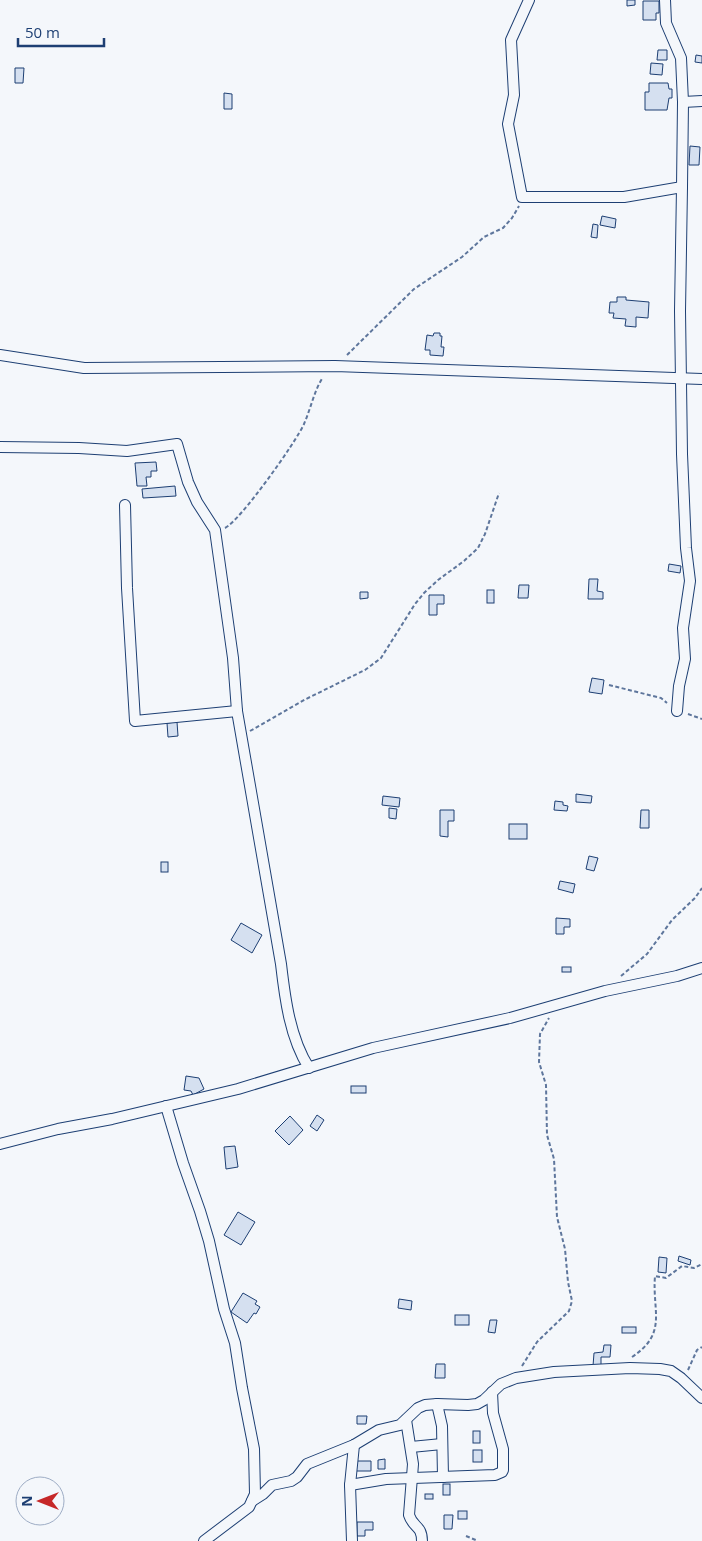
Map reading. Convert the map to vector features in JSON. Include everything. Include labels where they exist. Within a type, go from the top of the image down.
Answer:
[{"type":"street","points":[[529,0],[511,40],[514,95],[508,124],[522,197],[624,197],[682,187]]},
{"type":"street","points":[[665,0],[666,23],[681,58],[683,102],[680,311],[682,454],[685,528],[690,581],[683,628],[686,659],[679,686],[677,711]]},
{"type":"street","points":[[683,102],[702,101]]},
{"type":"street","points":[[0,355],[84,368],[335,366],[702,379]]},
{"type":"street","points":[[0,447],[79,448],[127,452],[177,444],[188,482],[197,502],[215,530],[237,711],[285,996],[301,1055],[309,1068]]},
{"type":"street","points":[[125,505],[127,588],[135,720],[237,711]]},
{"type":"street","points":[[0,1144],[58,1129],[112,1119],[238,1089],[373,1048],[510,1018],[605,991],[677,976],[702,968]]},
{"type":"street","points":[[166,1106],[202,1218],[224,1309],[235,1344],[254,1449],[255,1494],[249,1507],[204,1541]]},
{"type":"street","points":[[252,1501],[272,1485],[291,1481],[297,1477],[307,1464],[354,1445],[379,1430],[400,1425],[418,1408],[437,1404],[477,1404],[510,1379],[554,1372],[642,1368],[660,1369],[670,1371],[702,1398]]},
{"type":"street","points":[[350,1485],[376,1480],[495,1474],[502,1472],[504,1470],[503,1449],[493,1413],[492,1392]]},
{"type":"street","points":[[437,1404],[442,1426],[443,1477]]},
{"type":"street","points":[[406,1420],[411,1447],[413,1478],[409,1515],[411,1521],[419,1528],[422,1541]]},
{"type":"street","points":[[411,1447],[442,1444]]},
{"type":"street","points":[[352,1541],[350,1485],[354,1445]]},
{"type":"path","points":[[242,736],[306,699],[365,670],[381,658],[424,593],[478,548],[485,534],[499,493]]},
{"type":"path","points":[[610,685],[661,698],[681,714],[702,719]]},
{"type":"path","points":[[619,978],[647,954],[672,920],[696,898],[702,888]]},
{"type":"path","points":[[510,1379],[526,1360],[537,1342],[565,1316],[571,1306],[565,1249],[557,1217],[554,1159],[547,1135],[546,1085],[541,1073],[538,1051],[540,1034],[547,1020],[560,1004]]},
{"type":"path","points":[[632,1358],[649,1343],[655,1331],[655,1276],[666,1278],[682,1266],[694,1268],[702,1264]]},
{"type":"path","points":[[684,1381],[697,1350],[702,1347]]},
{"type":"path","points":[[466,1536],[478,1541]]},
{"type":"building","points":[[627,0],[635,0],[635,5],[627,6]]},
{"type":"building","points":[[643,1],[659,1],[659,13],[656,13],[656,20],[643,20]]},
{"type":"building","points":[[658,50],[667,50],[667,60],[657,60]]},
{"type":"building","points":[[696,55],[702,56],[702,63],[695,62]]},
{"type":"building","points":[[651,63],[663,64],[662,75],[650,74]]},
{"type":"building","points":[[15,68],[24,68],[23,83],[15,83]]},
{"type":"building","points":[[649,83],[668,83],[669,89],[672,89],[672,98],[669,98],[667,110],[645,110],[645,92],[649,92]]},
{"type":"building","points":[[224,93],[232,94],[232,109],[224,109]]},
{"type":"building","points":[[690,146],[700,147],[699,165],[689,165]]},
{"type":"building","points":[[602,216],[616,219],[615,228],[600,225]]},
{"type":"building","points":[[593,224],[598,225],[597,238],[591,237]]},
{"type":"building","points":[[617,297],[626,297],[626,300],[649,302],[648,318],[636,317],[636,327],[625,326],[626,319],[613,318],[614,313],[609,313],[610,302],[617,302]]},
{"type":"building","points":[[434,333],[440,333],[440,336],[442,336],[441,347],[444,347],[443,356],[430,355],[430,350],[425,350],[427,335],[433,336]]},
{"type":"building","points":[[156,462],[157,471],[151,471],[151,477],[146,477],[147,486],[137,486],[135,463]]},
{"type":"building","points":[[175,486],[176,496],[143,498],[142,489]]},
{"type":"building","points":[[669,564],[681,566],[680,573],[668,571]]},
{"type":"building","points":[[589,579],[598,579],[597,591],[603,592],[603,599],[588,599]]},
{"type":"building","points":[[519,585],[529,585],[528,598],[518,598]]},
{"type":"building","points":[[487,590],[494,590],[494,603],[487,603]]},
{"type":"building","points":[[360,592],[368,592],[368,598],[360,599]]},
{"type":"building","points":[[429,595],[444,595],[444,604],[437,604],[437,615],[429,615]]},
{"type":"building","points":[[592,678],[604,680],[602,694],[589,692]]},
{"type":"building","points":[[177,722],[178,736],[168,737],[167,723]]},
{"type":"building","points":[[576,794],[592,796],[591,803],[576,802]]},
{"type":"building","points":[[383,796],[400,798],[399,807],[382,805]]},
{"type":"building","points":[[555,801],[563,802],[563,805],[568,806],[567,811],[554,810]]},
{"type":"building","points":[[389,808],[397,809],[396,819],[389,818]]},
{"type":"building","points":[[440,810],[454,810],[454,821],[448,821],[448,837],[440,836]]},
{"type":"building","points":[[641,810],[649,810],[649,828],[640,828]]},
{"type":"building","points":[[509,824],[527,824],[527,839],[509,839]]},
{"type":"building","points":[[589,856],[598,858],[594,871],[586,869]]},
{"type":"building","points":[[161,862],[168,862],[168,872],[161,872]]},
{"type":"building","points":[[560,881],[575,884],[573,893],[558,889]]},
{"type":"building","points":[[556,918],[570,919],[570,927],[564,927],[564,934],[556,934]]},
{"type":"building","points":[[241,923],[262,935],[252,953],[231,940]]},
{"type":"building","points":[[562,967],[571,967],[571,972],[562,972]]},
{"type":"building","points":[[186,1076],[199,1078],[204,1089],[193,1095],[191,1091],[184,1090]]},
{"type":"building","points":[[351,1086],[366,1086],[366,1093],[351,1093]]},
{"type":"building","points":[[317,1115],[324,1120],[317,1131],[310,1126]]},
{"type":"building","points":[[290,1116],[303,1130],[289,1145],[275,1131]]},
{"type":"building","points":[[235,1146],[238,1167],[226,1169],[224,1147]]},
{"type":"building","points":[[238,1212],[255,1222],[241,1245],[224,1235]]},
{"type":"building","points":[[679,1256],[691,1260],[690,1265],[678,1261]]},
{"type":"building","points":[[659,1257],[667,1258],[666,1273],[658,1272]]},
{"type":"building","points":[[243,1293],[257,1301],[255,1304],[260,1307],[247,1323],[231,1312]]},
{"type":"building","points":[[399,1299],[412,1301],[411,1310],[398,1308]]},
{"type":"building","points":[[455,1315],[469,1315],[469,1325],[455,1325]]},
{"type":"building","points":[[490,1320],[497,1320],[495,1333],[488,1332]]},
{"type":"building","points":[[622,1327],[636,1327],[636,1333],[622,1333]]},
{"type":"building","points":[[604,1345],[611,1345],[610,1357],[601,1357],[601,1367],[593,1366],[594,1353],[603,1352]]},
{"type":"building","points":[[436,1364],[445,1364],[445,1378],[435,1378]]},
{"type":"building","points":[[357,1416],[367,1416],[366,1424],[357,1424]]},
{"type":"building","points":[[473,1431],[480,1431],[480,1443],[473,1443]]},
{"type":"building","points":[[473,1450],[482,1450],[482,1462],[473,1462]]},
{"type":"building","points":[[385,1459],[385,1469],[378,1469],[378,1460]]},
{"type":"building","points":[[357,1461],[371,1461],[371,1471],[356,1471]]},
{"type":"building","points":[[443,1484],[450,1484],[450,1495],[443,1495]]},
{"type":"building","points":[[425,1494],[433,1494],[433,1499],[425,1499]]},
{"type":"building","points":[[458,1511],[467,1511],[467,1519],[458,1519]]},
{"type":"building","points":[[444,1515],[453,1515],[452,1529],[444,1529]]},
{"type":"building","points":[[357,1522],[373,1522],[373,1530],[365,1530],[365,1536],[357,1536]]}]
